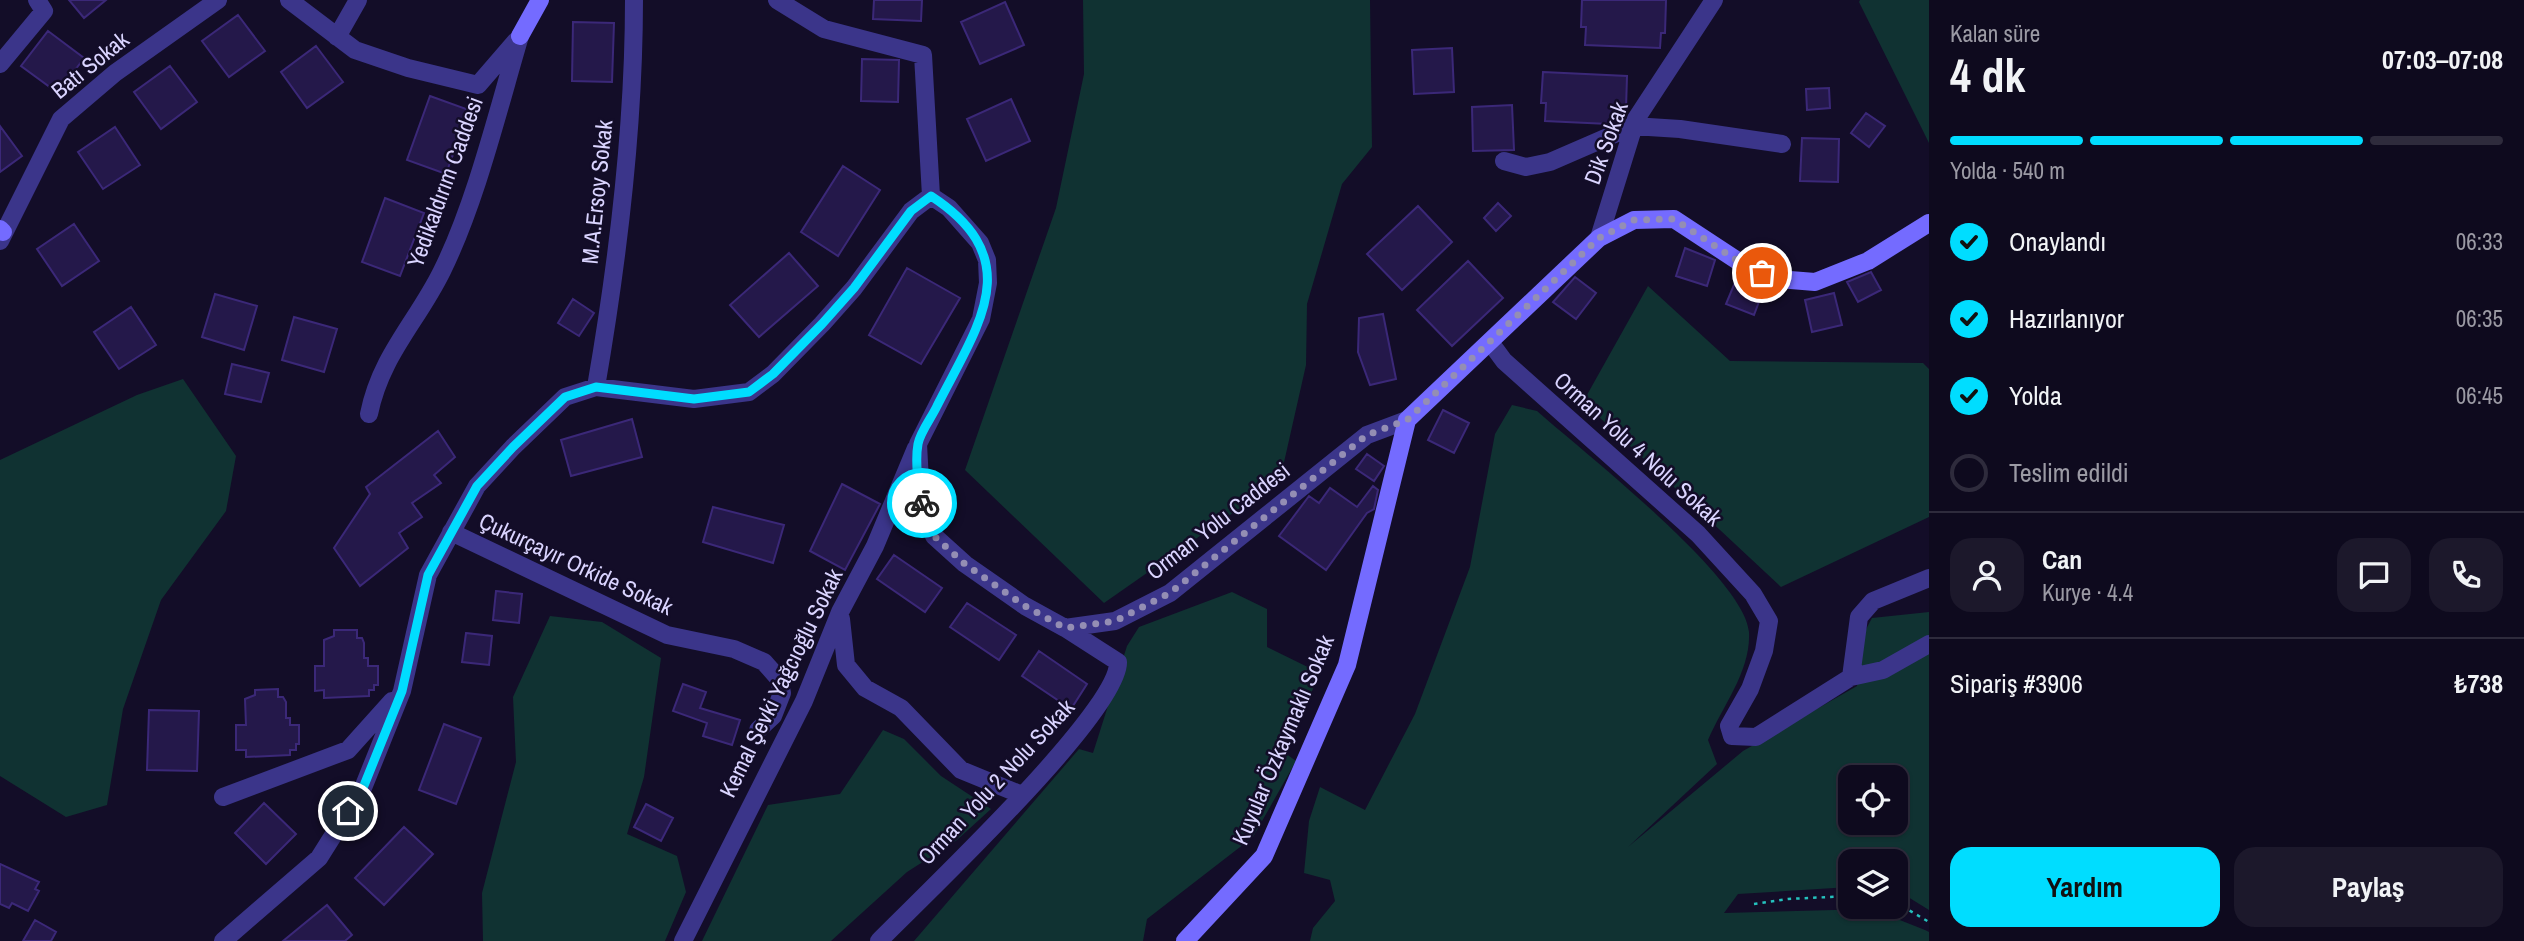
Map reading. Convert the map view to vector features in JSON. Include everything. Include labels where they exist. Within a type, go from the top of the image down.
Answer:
[{"type":"street","points":[[0,64],[44,11],[37,0]]},
{"type":"street","name":"Batı Sokak","points":[[1,234],[61,119],[115,73],[218,0]]},
{"type":"street","points":[[289,0],[355,50],[408,68],[478,85],[520,36]]},
{"type":"street","points":[[338,37],[358,0]]},
{"type":"street","name":"Yedikaldırım Caddesi","points":[[369,414],[380,373],[442,271],[475,182],[520,36],[540,0]]},
{"type":"street","name":"M.A.Ersoy Sokak","points":[[596,387],[609,312],[629,125],[634,0]]},
{"type":"street","points":[[777,0],[824,29],[923,55],[931,196]]},
{"type":"street","name":"Dik Sokak","points":[[1599,238],[1633,126],[1714,0]]},
{"type":"street","points":[[1504,161],[1526,167],[1550,162],[1633,126],[1680,129],[1782,144]]},
{"type":"street","points":[[223,941],[319,858],[363,788],[402,691],[428,575],[477,486],[513,447],[565,397],[596,387],[694,399],[749,392],[773,374],[822,324],[854,288],[911,211],[931,196]]},
{"type":"street","points":[[931,196],[950,208],[980,243],[987,260],[988,283],[981,319],[918,444],[921,500],[934,536],[975,571],[1025,606],[1065,628]]},
{"type":"street","points":[[1407,420],[1599,238],[1634,220],[1674,219],[1747,267],[1777,279],[1815,282],[1868,261],[1929,223]]},
{"type":"street","name":"Orman Yolu 4 Nolu Sokak","points":[[1490,342],[1504,361],[1698,534],[1753,594],[1769,621],[1764,651],[1750,689],[1729,726],[1732,736],[1756,737],[1852,677]]},
{"type":"street","name":"Orman Yolu Caddesi","points":[[1065,628],[1115,621],[1170,593],[1367,435],[1407,420]]},
{"type":"street","name":"Kuyular Özkaymaklı Sokak","points":[[1188,937],[1264,856],[1348,665],[1407,420]]},
{"type":"street","name":"Kemal Şevki Yağcıoğlu Sokak","points":[[683,941],[803,701],[840,612],[875,546],[918,444]]},
{"type":"street","name":"Çukurçayır Orkide Sokak","points":[[451,533],[667,635],[734,649],[764,662],[779,679],[782,693],[773,716],[758,730]]},
{"type":"street","points":[[1852,677],[1859,617],[1873,601],[1929,578]]},
{"type":"street","points":[[840,612],[846,665],[865,688],[901,708],[961,770],[1022,795]]},
{"type":"street","name":"Orman Yolu 2 Nolu Sokak","points":[[879,941],[1089,723],[1119,675],[1118,662],[1111,655],[1065,628]]},
{"type":"street","points":[[1852,677],[1884,670],[1929,644]]},
{"type":"street","points":[[1852,677],[1878,680],[1929,659]]},
{"type":"street","points":[[223,797],[348,750],[402,691]]},
{"type":"path","points":[[1754,904],[1838,897]]},
{"type":"path","points":[[1908,910],[1929,922]]},
{"type":"green space","points":[[1083,0],[1370,0],[1372,147],[1342,184],[1307,304],[1306,365],[1280,480],[1104,603],[965,470],[1056,208],[1084,74]]},
{"type":"green space","points":[[1929,0],[1929,143],[1859,2]]},
{"type":"green space","points":[[1648,286],[1730,361],[1923,363],[1929,369],[1929,517],[1781,587],[1583,402]]},
{"type":"green space","points":[[183,379],[236,456],[226,511],[161,600],[123,709],[107,805],[66,817],[0,776],[0,460],[137,395]]},
{"type":"green space","points":[[1512,405],[1537,411],[1623,484],[1692,549],[1721,580],[1741,609],[1749,632],[1746,660],[1708,740],[1717,764],[1628,847],[1743,751],[1857,686],[1863,635],[1872,618],[1929,612],[1929,910],[1908,897],[1908,849],[1838,849],[1838,888],[1738,894],[1724,913],[1838,910],[1838,919],[1897,919],[1929,932],[1929,941],[1310,941],[1313,928],[1335,901],[1330,880],[1304,873],[1309,821],[1320,787],[1365,810],[1415,714],[1470,567],[1495,434]]},
{"type":"green space","points":[[1232,592],[1267,609],[1267,647],[1320,673],[1285,753],[1296,761],[1253,837],[1147,919],[1143,941],[914,941],[1079,749],[1093,753],[1127,646],[1139,627]]},
{"type":"green space","points":[[550,616],[602,622],[661,658],[644,777],[627,834],[677,856],[686,892],[665,941],[483,941],[482,893],[516,762],[513,697]]},
{"type":"green space","points":[[883,730],[904,739],[941,776],[991,809],[957,840],[907,872],[831,941],[702,941],[768,805],[840,794]]},
{"type":"building","points":[[69,0],[106,0],[84,18]]},
{"type":"building","points":[[874,0],[922,0],[921,21],[873,19]]},
{"type":"building","points":[[1582,0],[1666,0],[1665,33],[1661,33],[1660,48],[1585,45],[1586,27],[1581,27]]},
{"type":"building","points":[[1005,2],[1024,45],[980,64],[961,22]]},
{"type":"building","points":[[238,15],[265,51],[229,77],[202,41]]},
{"type":"building","points":[[573,22],[614,23],[612,82],[572,81]]},
{"type":"building","points":[[48,31],[84,58],[58,93],[21,66]]},
{"type":"building","points":[[316,46],[343,82],[307,108],[281,72]]},
{"type":"building","points":[[1452,48],[1454,92],[1414,94],[1412,50]]},
{"type":"building","points":[[862,59],[899,60],[898,102],[861,101]]},
{"type":"building","points":[[170,66],[197,102],[161,129],[134,92]]},
{"type":"building","points":[[1543,72],[1627,76],[1626,109],[1621,109],[1621,119],[1609,124],[1545,121],[1546,103],[1541,103]]},
{"type":"building","points":[[1829,88],[1830,108],[1807,110],[1806,89]]},
{"type":"building","points":[[430,96],[469,110],[446,174],[407,160]]},
{"type":"building","points":[[1011,99],[1030,141],[986,161],[967,119]]},
{"type":"building","points":[[1512,105],[1514,150],[1473,151],[1472,107]]},
{"type":"building","points":[[1866,113],[1885,126],[1869,147],[1851,133]]},
{"type":"building","points":[[0,126],[22,156],[0,172]]},
{"type":"building","points":[[115,127],[140,165],[103,189],[78,152]]},
{"type":"building","points":[[1802,138],[1839,139],[1838,182],[1800,181]]},
{"type":"building","points":[[843,166],[880,190],[838,256],[801,232]]},
{"type":"building","points":[[385,198],[424,213],[400,276],[362,262]]},
{"type":"building","points":[[1498,203],[1511,216],[1496,231],[1484,218]]},
{"type":"building","points":[[1418,206],[1452,242],[1402,290],[1367,254]]},
{"type":"building","points":[[74,224],[99,261],[62,286],[37,249]]},
{"type":"building","points":[[1685,248],[1715,260],[1707,286],[1676,276]]},
{"type":"building","points":[[789,253],[818,286],[759,337],[730,305]]},
{"type":"building","points":[[1468,261],[1503,298],[1452,346],[1417,310]]},
{"type":"building","points":[[907,268],[960,298],[921,364],[869,335]]},
{"type":"building","points":[[1871,272],[1881,290],[1858,302],[1847,282]]},
{"type":"building","points":[[1575,277],[1596,293],[1576,319],[1553,302]]},
{"type":"building","points":[[1736,280],[1763,291],[1754,315],[1726,304]]},
{"type":"building","points":[[1834,293],[1842,325],[1812,332],[1805,300]]},
{"type":"building","points":[[215,294],[257,306],[244,350],[202,337]]},
{"type":"building","points":[[573,299],[594,313],[579,336],[558,323]]},
{"type":"building","points":[[131,307],[156,345],[119,369],[94,332]]},
{"type":"building","points":[[1383,314],[1396,379],[1370,385],[1358,352],[1359,318]]},
{"type":"building","points":[[294,317],[337,329],[324,372],[282,360]]},
{"type":"building","points":[[232,364],[269,373],[261,402],[225,394]]},
{"type":"building","points":[[1443,410],[1469,423],[1454,453],[1428,440]]},
{"type":"building","points":[[632,419],[642,457],[571,476],[561,440]]},
{"type":"building","points":[[438,431],[455,457],[434,475],[441,483],[412,503],[422,517],[399,533],[408,548],[360,586],[334,548],[370,494],[366,487]]},
{"type":"building","points":[[1367,454],[1384,466],[1374,481],[1356,469]]},
{"type":"building","points":[[842,484],[880,504],[845,570],[810,551]]},
{"type":"building","points":[[1373,486],[1378,490],[1374,509],[1367,513],[1326,570],[1279,536],[1309,496],[1319,503],[1330,488],[1357,507]]},
{"type":"building","points":[[713,507],[784,525],[773,563],[703,542]]},
{"type":"building","points":[[894,555],[942,588],[925,612],[877,579]]},
{"type":"building","points":[[496,591],[522,594],[519,623],[493,620]]},
{"type":"building","points":[[967,603],[1016,635],[999,660],[950,627]]},
{"type":"building","points":[[334,630],[357,630],[357,638],[362,638],[364,643],[364,658],[368,658],[368,666],[378,666],[378,685],[374,685],[374,690],[369,690],[369,696],[324,698],[324,690],[315,691],[315,666],[324,666],[324,640],[334,636]]},
{"type":"building","points":[[466,633],[492,636],[489,665],[462,662]]},
{"type":"building","points":[[1039,651],[1087,684],[1071,709],[1022,676]]},
{"type":"building","points":[[683,684],[706,692],[700,708],[740,720],[732,745],[703,736],[707,723],[673,711]]},
{"type":"building","points":[[278,689],[278,697],[283,697],[286,702],[286,718],[290,718],[290,725],[299,725],[299,744],[296,744],[296,750],[290,750],[290,755],[246,757],[246,750],[236,750],[236,725],[246,725],[245,699],[255,695],[255,690]]},
{"type":"building","points":[[149,710],[199,711],[197,771],[147,770]]},
{"type":"building","points":[[444,724],[481,738],[456,804],[419,790]]},
{"type":"building","points":[[264,803],[296,834],[266,864],[235,833]]},
{"type":"building","points":[[646,804],[673,818],[661,841],[634,827]]},
{"type":"building","points":[[404,827],[433,854],[384,905],[355,878]]},
{"type":"building","points":[[0,864],[39,882],[35,889],[39,891],[28,911],[12,903],[9,908],[0,904]]},
{"type":"building","points":[[327,905],[352,935],[345,941],[283,941]]},
{"type":"building","points":[[35,920],[56,932],[51,941],[23,941]]},
{"type":"way so far","points":[[922,503],[934,536],[965,564],[1025,606],[1065,628],[1115,621],[1170,593],[1367,435],[1407,420],[1599,238],[1634,220],[1674,219],[1747,267],[1762,273]]},
{"type":"route","points":[[348,811],[363,788],[402,691],[428,575],[477,486],[513,447],[565,397],[596,387],[694,399],[749,392],[773,374],[822,324],[854,288],[911,211],[931,196],[950,208],[980,243],[987,260],[988,283],[981,319],[918,444],[922,503]]}]
